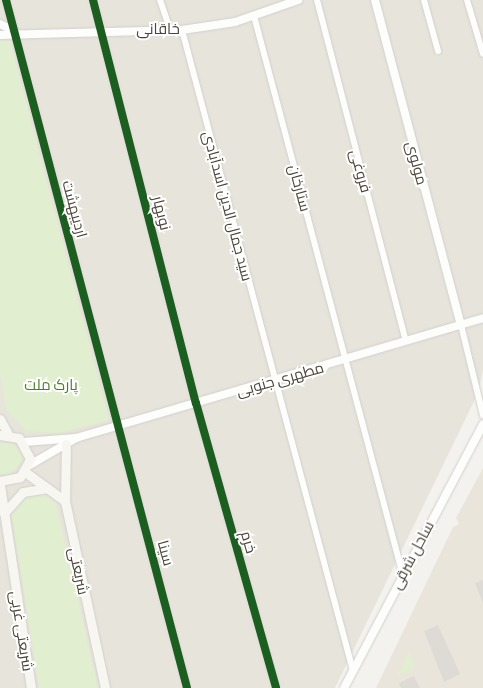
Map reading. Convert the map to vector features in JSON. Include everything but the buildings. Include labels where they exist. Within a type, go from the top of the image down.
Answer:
[{"type":"main road","points":[[0,420],[4,435],[24,442],[27,469],[65,501]]},
{"type":"main road","name":"شریعتی","points":[[66,444],[65,501],[105,688]]},
{"type":"main road","points":[[0,481],[14,481],[27,469]]},
{"type":"main road","name":"شریعتی غربی","points":[[0,486],[31,688]]},
{"type":"main road","points":[[4,513],[23,492],[48,488]]},
{"type":"street","name":"اردیبهشت","points":[[6,0],[118,425]]},
{"type":"street","name":"نوبهار","points":[[93,0],[196,403]]},
{"type":"street","points":[[160,0],[170,29]]},
{"type":"street","name":"خاقانی","points":[[0,35],[14,31],[182,30],[254,16],[297,0]]},
{"type":"street","name":"فروغی","points":[[317,0],[406,341]]},
{"type":"street","name":"مولوی","points":[[375,0],[461,325]]},
{"type":"street","points":[[424,0],[438,51]]},
{"type":"street","points":[[467,0],[483,54]]},
{"type":"street","name":"ستارخان","points":[[254,16],[402,572]]},
{"type":"street","name":"خاقانی","points":[[0,24],[14,31]]},
{"type":"street","name":"سید جمال الدین اسدآبادی","points":[[182,30],[274,381],[353,670]]},
{"type":"street","name":"مطهری جنوبی","points":[[76,438],[347,360],[483,318]]},
{"type":"street","points":[[461,325],[483,415]]},
{"type":"street","name":"خرم","points":[[196,403],[276,688]]},
{"type":"street","name":"ساحل شرقی","points":[[344,688],[402,572],[483,424]]},
{"type":"street","name":"سینا","points":[[118,425],[187,688]]},
{"type":"street","points":[[24,442],[76,438]]},
{"type":"street","points":[[27,469],[76,438]]},
{"type":"shaded area","points":[[0,0],[483,0],[483,370],[478,393],[335,688],[0,688]]},
{"type":"shaded area","points":[[483,468],[483,688],[376,688],[453,527],[459,524],[456,518]]},
{"type":"green space","name":"پارک ملت","points":[[0,40],[10,41],[109,420],[58,433],[27,431],[6,410],[0,372]]},
{"type":"green space","points":[[0,442],[14,444],[21,452],[21,463],[10,474],[0,474]]},
{"type":"green space","points":[[39,492],[55,500],[98,688],[39,688],[11,513],[20,496]]},
{"type":"green space","points":[[409,652],[415,667],[397,676]]},
{"type":"cycle path","points":[[6,0],[187,688]]},
{"type":"cycle path","points":[[93,0],[196,403],[276,688]]}]
